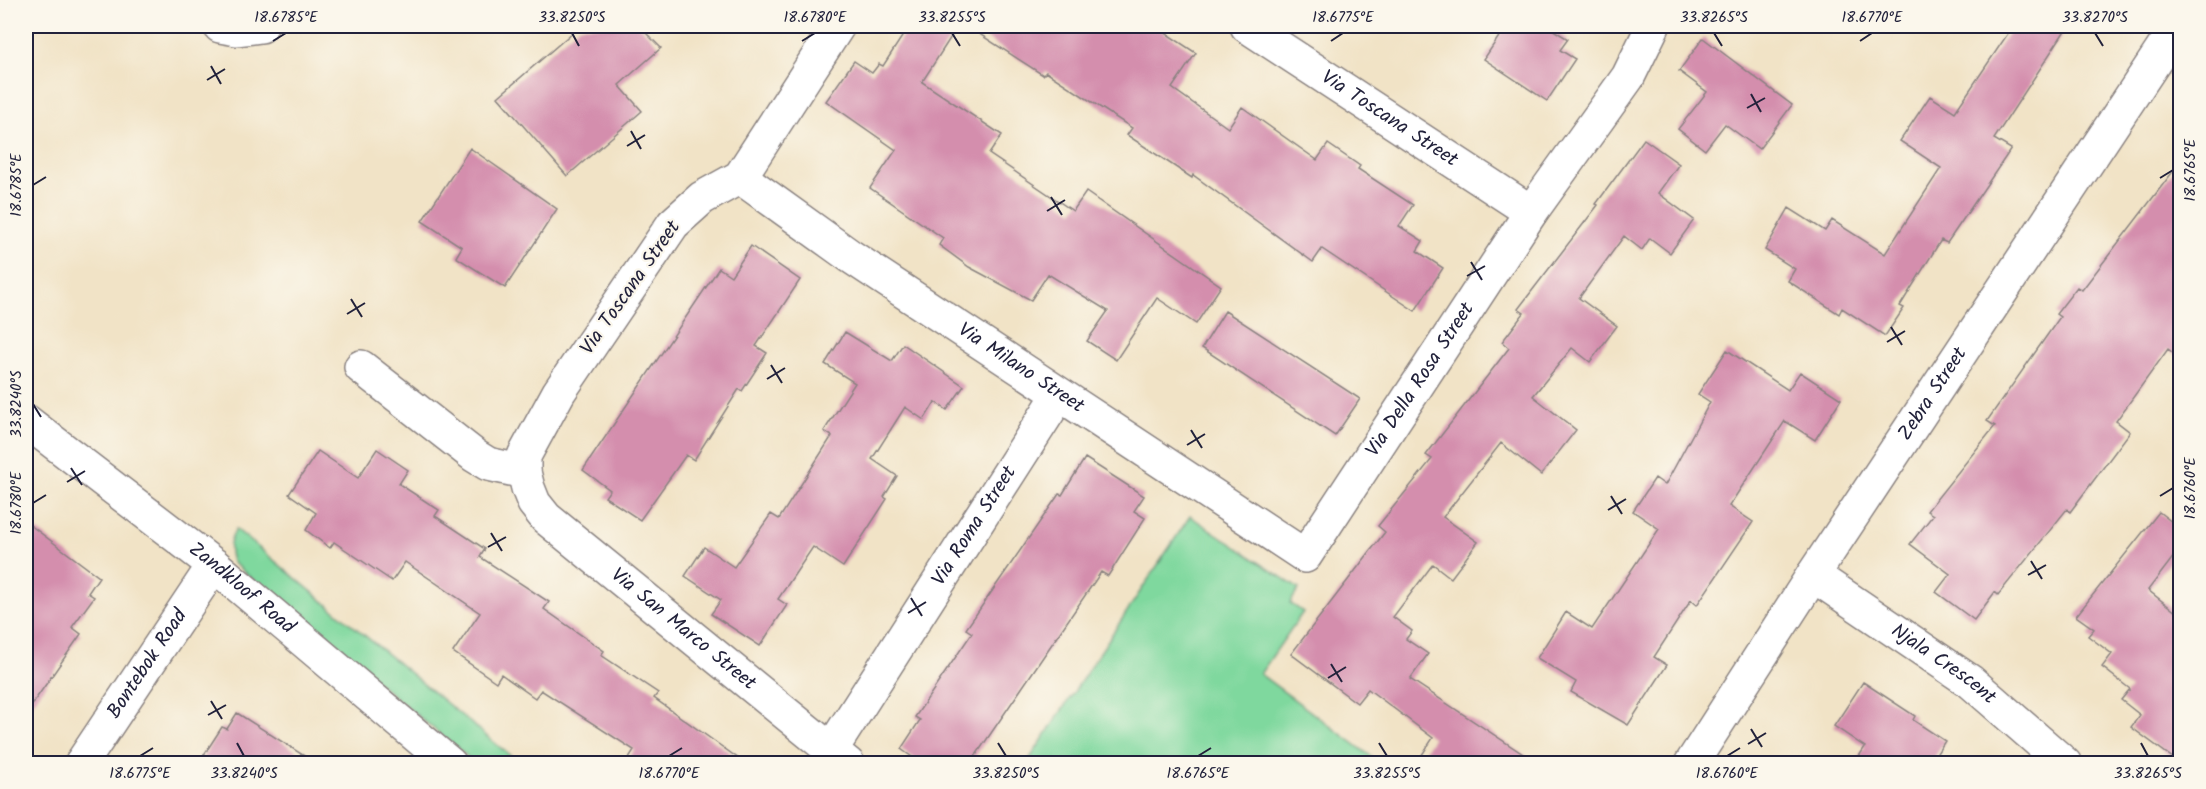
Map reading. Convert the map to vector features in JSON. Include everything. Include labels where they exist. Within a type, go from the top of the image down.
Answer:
[{"type":"street","points":[[220,26],[237,29],[261,26]]},
{"type":"street","name":"Via Toscana Street","points":[[526,480],[529,444],[559,392],[673,224],[702,198],[740,177],[838,26]]},
{"type":"street","name":"Via Toscana Street","points":[[1247,26],[1531,212]]},
{"type":"street","name":"Via Della Rosa Street","points":[[1305,556],[1531,212],[1628,77],[1653,26]]},
{"type":"street","name":"Zebra Street","points":[[1691,764],[1813,575],[2178,26]]},
{"type":"street","name":"Via Milano Street","points":[[740,177],[850,256],[1305,556]]},
{"type":"street","points":[[361,367],[475,456],[526,480]]},
{"type":"street","name":"Via Roma Street","points":[[839,757],[1059,395]]},
{"type":"street","name":"Zandkloof Road","points":[[26,421],[214,565],[450,764]]},
{"type":"street","name":"Via San Marco Street","points":[[526,480],[534,503],[546,518],[839,757]]},
{"type":"street","name":"Bontebok Road","points":[[81,764],[214,565]]},
{"type":"street","name":"Njala Crescent","points":[[1813,575],[1971,682],[2065,764]]},
{"type":"green space","points":[[1190,516],[1299,589],[1290,603],[1303,612],[1260,674],[1380,763],[1027,763]]},
{"type":"green space","points":[[236,529],[519,763],[475,763],[232,562],[230,545]]},
{"type":"building","points":[[580,26],[639,26],[661,48],[619,85],[642,111],[567,176],[498,97]]},
{"type":"building","points":[[909,26],[958,26],[922,82],[1002,135],[989,154],[1073,211],[1086,192],[1221,286],[1196,324],[1157,298],[1116,360],[1087,341],[1108,311],[1048,274],[1031,300],[969,267],[939,245],[943,238],[870,188],[896,150],[826,101],[854,61],[872,73],[879,64],[883,66]]},
{"type":"building","points":[[967,26],[1155,26],[1196,53],[1172,88],[1228,128],[1242,107],[1317,160],[1328,144],[1360,166],[1358,169],[1413,205],[1399,226],[1423,241],[1417,251],[1443,268],[1415,311],[1322,249],[1313,262],[1193,175],[1192,178],[1127,135],[1132,128],[1046,72],[1043,75]]},
{"type":"building","points":[[1506,26],[1547,26],[1568,39],[1560,50],[1575,59],[1547,101],[1484,59]]},
{"type":"building","points":[[2013,26],[2068,26],[1994,139],[2011,149],[1947,243],[1941,240],[1900,306],[1904,308],[1885,336],[1842,308],[1839,314],[1788,281],[1795,269],[1765,250],[1789,208],[1825,231],[1832,220],[1885,254],[1941,168],[1900,141],[1930,96],[1955,112]]},
{"type":"building","points":[[1703,38],[1792,105],[1759,149],[1725,124],[1705,150],[1678,129],[1707,92],[1679,71]]},
{"type":"building","points":[[1644,139],[1679,164],[1658,193],[1694,220],[1670,253],[1650,238],[1642,250],[1624,236],[1579,298],[1617,326],[1590,362],[1572,348],[1533,396],[1576,430],[1541,475],[1501,443],[1443,517],[1478,542],[1451,578],[1433,564],[1393,617],[1412,631],[1406,639],[1428,654],[1410,679],[1538,764],[1416,764],[1433,738],[1368,689],[1357,703],[1291,654],[1385,532],[1378,526],[1432,459],[1426,455],[1509,348],[1502,342],[1524,313],[1518,309],[1598,205],[1596,204]]},
{"type":"building","points":[[470,148],[557,209],[505,288],[456,257],[462,247],[422,221]]},
{"type":"building","points":[[2181,161],[2181,359],[2168,349],[2116,421],[2130,432],[2070,512],[2067,509],[1998,595],[1995,592],[1974,620],[1936,592],[1950,574],[1910,544],[1933,515],[1927,511],[1995,426],[1987,421],[2060,317],[2056,314],[2077,287],[2082,290]]},
{"type":"building","points":[[751,246],[800,280],[756,346],[767,353],[742,391],[739,389],[694,460],[686,455],[640,520],[605,497],[610,490],[583,470],[719,268],[731,276]]},
{"type":"building","points":[[1225,311],[1360,399],[1335,436],[1202,348]]},
{"type":"building","points":[[845,332],[892,361],[903,344],[964,386],[947,410],[935,402],[924,420],[905,407],[872,459],[897,476],[884,497],[887,499],[843,567],[813,547],[778,599],[787,605],[760,646],[711,614],[721,600],[685,576],[704,547],[734,567],[771,514],[779,519],[832,436],[824,431],[855,383],[825,364]]},
{"type":"building","points":[[1727,350],[1788,390],[1800,372],[1841,399],[1815,440],[1785,421],[1729,506],[1753,522],[1697,605],[1691,600],[1654,657],[1667,665],[1628,725],[1571,692],[1576,682],[1537,658],[1566,612],[1592,629],[1659,529],[1633,511],[1655,478],[1665,485],[1710,402],[1698,394]]},
{"type":"building","points":[[377,449],[408,470],[399,484],[439,510],[435,516],[485,549],[480,557],[549,602],[544,609],[604,651],[601,655],[658,693],[654,698],[746,764],[625,764],[634,750],[541,690],[535,698],[501,674],[496,682],[453,652],[480,613],[405,562],[392,581],[334,542],[330,548],[306,530],[316,513],[289,494],[318,451],[358,478]]},
{"type":"building","points":[[1085,458],[1144,496],[1134,511],[1145,518],[1108,576],[1101,572],[970,764],[922,764],[901,749],[920,720],[915,717],[972,633],[966,629],[1059,494],[1062,495]]},
{"type":"building","points":[[2159,512],[2181,529],[2181,547],[2148,590],[2181,616],[2181,764],[2131,727],[2140,715],[2121,700],[2130,689],[2102,667],[2112,654],[2088,636],[2094,629],[2076,616]]},
{"type":"building","points":[[26,522],[99,577],[88,593],[94,597],[72,627],[81,634],[26,713]]},
{"type":"building","points":[[1863,682],[1915,716],[1913,720],[1945,741],[1930,764],[1854,764],[1865,747],[1834,726]]},
{"type":"building","points":[[237,713],[317,764],[198,764],[222,727],[227,729]]}]
